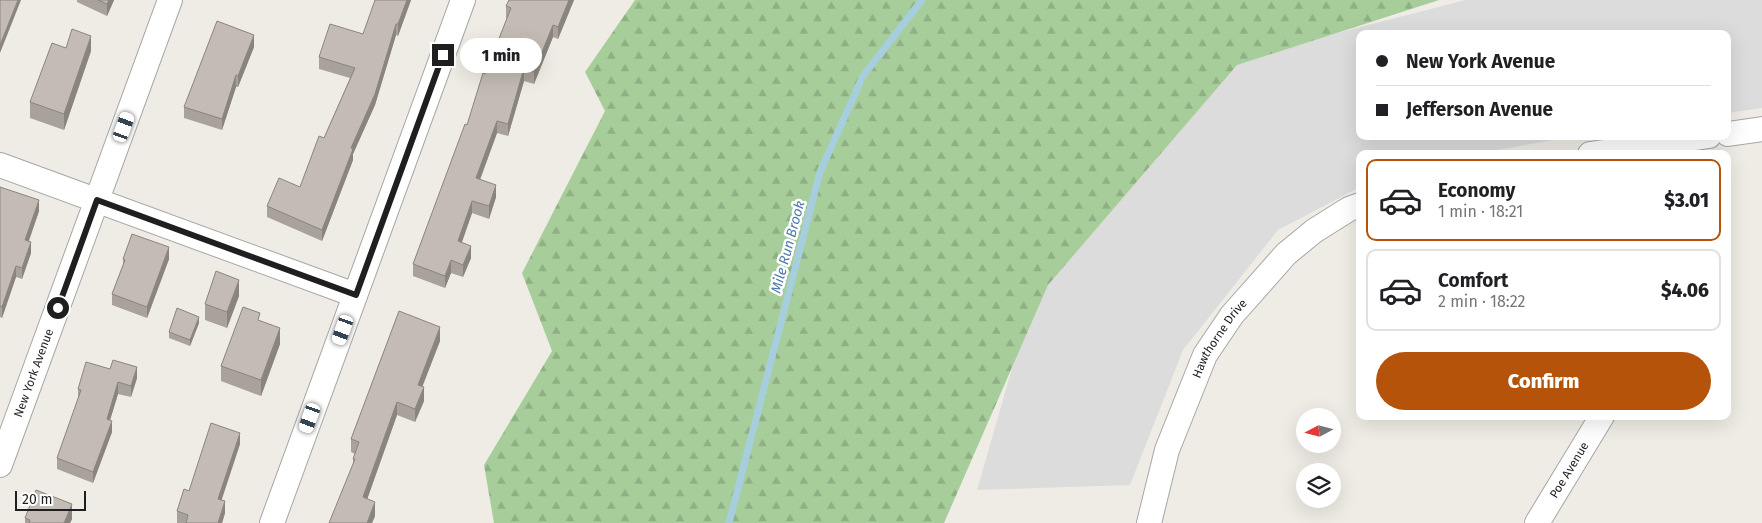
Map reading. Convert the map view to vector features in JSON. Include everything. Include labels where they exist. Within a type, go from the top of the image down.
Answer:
[{"type":"street","name":"New York Avenue","points":[[0,466],[170,0]]},
{"type":"street","points":[[272,523],[463,0]]},
{"type":"street","points":[[1731,134],[1762,129]]},
{"type":"street","points":[[1633,150],[1687,140]]},
{"type":"street","points":[[0,165],[356,295]]},
{"type":"street","name":"Hawthorne Drive","points":[[1149,523],[1167,450],[1205,355],[1232,315],[1286,254],[1314,231],[1356,206]]},
{"type":"street","name":"Poe Avenue","points":[[1537,523],[1600,420]]},
{"type":"shaded area","points":[[1466,0],[1762,0],[1762,108],[1731,113],[1731,30],[1356,30],[1356,140],[1553,140],[1498,150],[1356,150],[1356,189],[1278,230],[1183,350],[1130,485],[977,490],[1039,275],[1223,62]]},
{"type":"green space","points":[[635,0],[1439,0],[1237,65],[1048,285],[944,523],[494,523],[484,465],[552,351],[522,273],[605,111],[585,72]]},
{"type":"building","points":[[0,0],[18,0],[0,45]]},
{"type":"building","points":[[98,0],[109,0],[107,4]]},
{"type":"building","points":[[375,0],[407,0],[398,24],[396,24],[375,94],[351,148],[353,149],[322,230],[267,206],[279,178],[300,187],[319,136],[324,138],[355,68],[319,57],[330,24],[363,34]]},
{"type":"building","points":[[509,0],[569,0],[558,27],[553,25],[534,72],[524,68],[508,124],[497,121],[476,178],[496,185],[489,206],[472,201],[458,241],[471,246],[463,265],[451,260],[445,276],[413,264],[465,124],[467,125],[483,73],[485,74],[511,8],[506,6]]},
{"type":"building","points":[[217,21],[254,35],[238,76],[236,75],[222,119],[184,107]]},
{"type":"building","points":[[72,29],[91,36],[64,114],[30,102],[52,43],[66,48]]},
{"type":"building","points":[[0,187],[39,200],[25,240],[31,242],[22,268],[16,266],[2,307],[0,306]]},
{"type":"building","points":[[132,234],[169,247],[147,307],[112,294],[125,260],[123,259]]},
{"type":"building","points":[[216,271],[239,280],[227,312],[205,304]]},
{"type":"building","points":[[243,307],[260,313],[258,320],[280,328],[261,380],[221,366]]},
{"type":"building","points":[[177,308],[199,317],[190,340],[169,332]]},
{"type":"building","points":[[399,311],[440,327],[418,385],[424,387],[415,409],[397,402],[363,497],[375,502],[367,523],[329,523],[355,459],[353,459],[359,442],[351,439]]},
{"type":"building","points":[[113,360],[137,367],[131,386],[118,382],[107,419],[112,421],[93,472],[57,458],[81,390],[78,389],[86,362],[110,369]]},
{"type":"building","points":[[211,423],[240,433],[218,499],[225,501],[218,523],[186,523],[188,515],[177,511],[184,489],[189,491]]},
{"type":"building","points":[[36,490],[72,504],[64,523],[29,523],[30,520],[25,518]]},
{"type":"waterway","name":"Mile Run Brook","points":[[729,523],[820,172],[863,76],[922,0]]},
{"type":"route","points":[[58,308],[97,200],[356,295],[443,55]]}]
